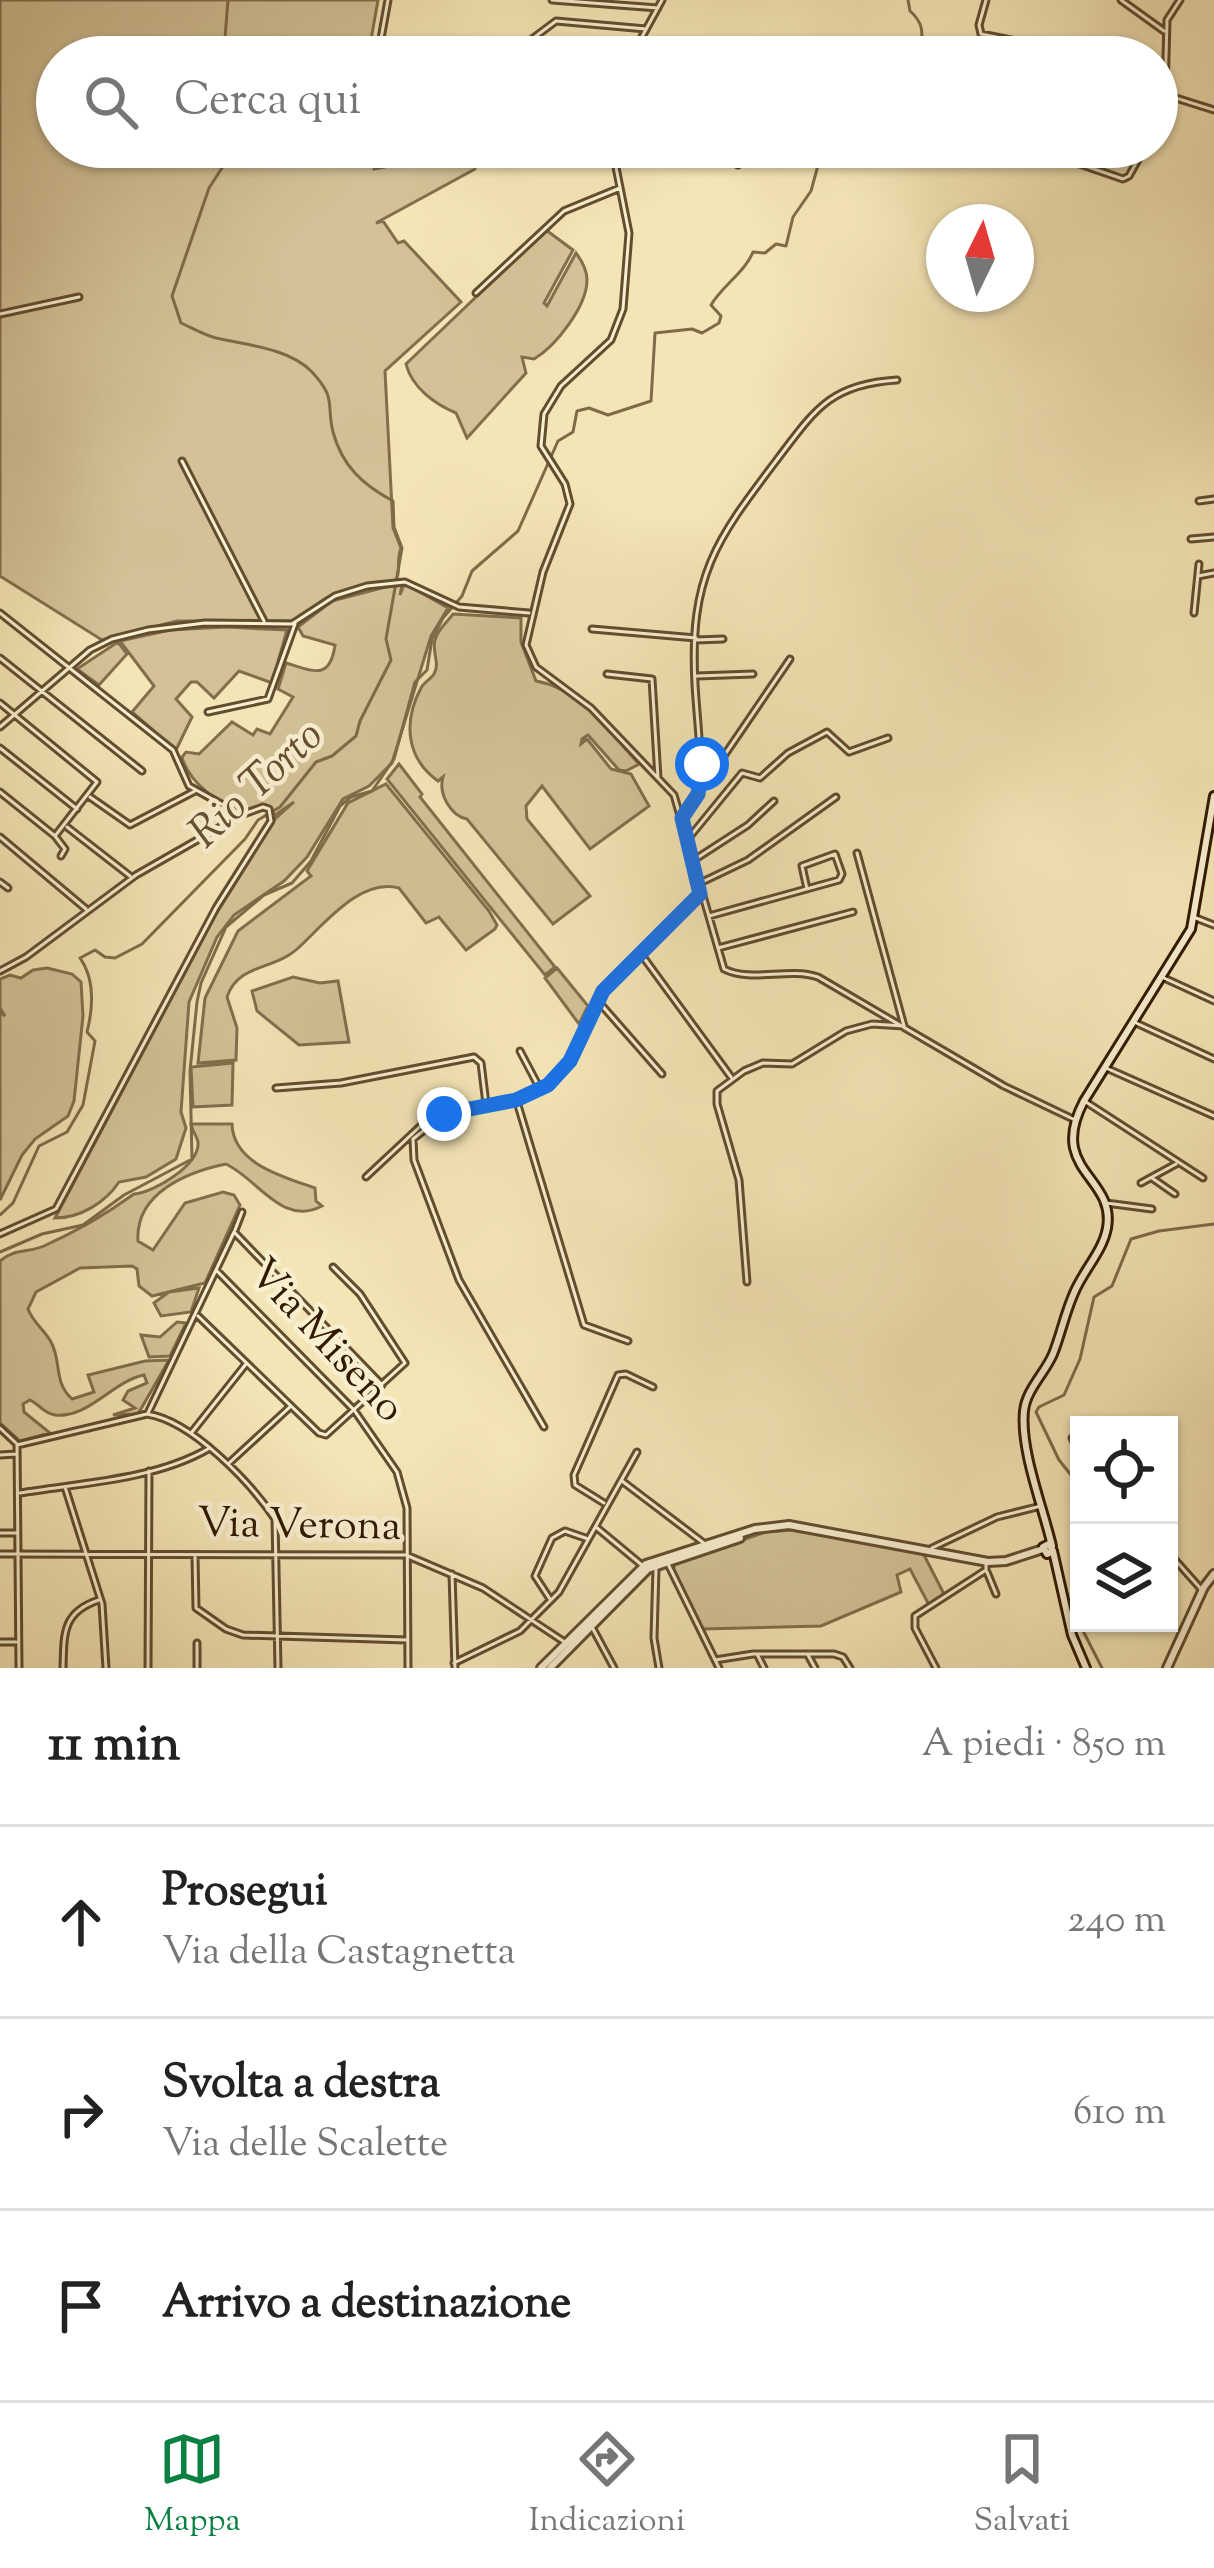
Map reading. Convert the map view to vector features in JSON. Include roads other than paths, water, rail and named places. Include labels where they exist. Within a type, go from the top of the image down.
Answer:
[{"type":"main road","points":[[1086,1668],[1072,1635],[1056,1564],[1047,1549],[1024,1426],[1028,1396],[1051,1358],[1074,1293],[1108,1222],[1104,1202],[1075,1155],[1076,1120],[1194,917],[1214,796]]},
{"type":"main road","points":[[546,1668],[645,1572],[763,1527],[786,1525],[994,1563],[1047,1549]]},
{"type":"main road","points":[[591,1624],[643,1566],[709,1546]]},
{"type":"main road","points":[[928,1550],[986,1568],[1047,1549]]},
{"type":"main road","points":[[1167,1668],[1214,1574]]},
{"type":"street","points":[[381,36],[388,0]]},
{"type":"street","points":[[552,0],[658,8]]},
{"type":"street","points":[[642,36],[662,0]]},
{"type":"street","points":[[986,0],[980,33],[990,36]]},
{"type":"street","points":[[1121,0],[1166,32]]},
{"type":"street","points":[[1166,36],[1168,15],[1180,0]]},
{"type":"street","points":[[536,36],[556,21],[646,29]]},
{"type":"street","points":[[1178,99],[1214,110]]},
{"type":"street","points":[[617,168],[629,246],[620,323],[607,345],[549,402],[540,434],[546,457],[568,489],[569,510],[531,613],[525,642],[533,664],[586,703],[675,797],[721,966],[731,973],[814,975],[1004,1086],[1076,1120]]},
{"type":"street","points":[[1091,168],[1123,179],[1133,168]]},
{"type":"street","points":[[476,293],[564,211],[621,188]]},
{"type":"street","points":[[0,314],[79,297]]},
{"type":"street","points":[[698,794],[703,756],[696,639],[700,596],[716,545],[799,430],[834,394],[862,384],[897,380]]},
{"type":"street","points":[[182,460],[265,623]]},
{"type":"street","points":[[1199,501],[1214,499]]},
{"type":"street","points":[[1191,538],[1214,537]]},
{"type":"street","points":[[1195,613],[1199,564]]},
{"type":"street","points":[[1197,576],[1214,573]]},
{"type":"street","points":[[208,712],[268,699],[296,623],[328,599],[365,586],[413,583],[461,608],[531,613]]},
{"type":"street","points":[[0,613],[173,750],[183,778],[195,790],[242,815]]},
{"type":"street","points":[[0,727],[102,643],[182,624],[296,623]]},
{"type":"street","points":[[592,629],[723,639]]},
{"type":"street","points":[[0,658],[142,771]]},
{"type":"street","points":[[682,818],[790,658]]},
{"type":"street","points":[[607,674],[652,680],[658,779]]},
{"type":"street","points":[[695,676],[753,674]]},
{"type":"street","points":[[0,703],[97,784],[55,836]]},
{"type":"street","points":[[687,840],[742,773],[760,778],[788,753],[827,732],[848,752],[888,738]]},
{"type":"street","points":[[0,748],[77,809]]},
{"type":"street","points":[[88,796],[130,825],[195,790]]},
{"type":"street","points":[[0,792],[55,836],[65,849],[61,856]]},
{"type":"street","points":[[699,884],[748,860],[836,797]]},
{"type":"street","points":[[692,861],[745,828],[774,801]]},
{"type":"street","points":[[0,971],[26,957],[131,878],[242,815],[269,809],[273,816],[216,908],[55,1210],[0,1234]]},
{"type":"street","points":[[64,825],[131,878]]},
{"type":"street","points":[[0,837],[87,910]]},
{"type":"street","points":[[857,853],[904,1026]]},
{"type":"street","points":[[707,916],[807,889],[841,879],[835,854],[802,866],[807,889]]},
{"type":"street","points":[[0,882],[8,888]]},
{"type":"street","points":[[366,1177],[419,1125],[444,1114],[541,1091],[567,1066],[597,1000],[700,894]]},
{"type":"street","points":[[716,948],[853,912]]},
{"type":"street","points":[[1194,917],[1214,925]]},
{"type":"street","points":[[640,953],[732,1078]]},
{"type":"street","points":[[1163,977],[1214,1000]]},
{"type":"street","points":[[597,1000],[662,1074]]},
{"type":"street","points":[[1132,1021],[1214,1059]]},
{"type":"street","points":[[747,1282],[739,1176],[716,1100],[718,1089],[761,1064],[795,1063],[834,1036],[855,1028],[904,1026]]},
{"type":"street","points":[[520,1051],[541,1091]]},
{"type":"street","points":[[276,1088],[345,1083],[474,1057],[480,1061],[486,1106]]},
{"type":"street","points":[[1105,1067],[1214,1116]]},
{"type":"street","points":[[516,1100],[582,1321],[628,1341]]},
{"type":"street","points":[[1084,1101],[1203,1178]]},
{"type":"street","points":[[444,1114],[414,1137],[413,1158],[459,1280],[544,1427]]},
{"type":"street","points":[[1141,1183],[1178,1163]]},
{"type":"street","points":[[1150,1177],[1175,1194]]},
{"type":"street","points":[[1104,1202],[1152,1209]]},
{"type":"street","points":[[147,1414],[242,1212]]},
{"type":"street","points":[[234,1232],[382,1385]]},
{"type":"street","points":[[196,1314],[323,1435],[402,1369],[404,1358],[360,1294],[333,1267]]},
{"type":"street","name":"Via Miseno","points":[[216,1270],[354,1410],[386,1452],[403,1486],[408,1668]]},
{"type":"street","points":[[191,1434],[247,1362]]},
{"type":"street","points":[[606,1504],[574,1485],[574,1475],[618,1376],[625,1373],[653,1387]]},
{"type":"street","points":[[226,1466],[291,1406]]},
{"type":"street","points":[[17,1444],[147,1414],[168,1420],[209,1449],[273,1514],[278,1554],[278,1668]]},
{"type":"street","points":[[0,1428],[17,1444],[20,1668]]},
{"type":"street","points":[[18,1493],[149,1471],[209,1449]]},
{"type":"street","points":[[452,1573],[454,1666],[516,1634],[552,1600],[637,1452]]},
{"type":"street","points":[[0,1455],[17,1454]]},
{"type":"street","points":[[148,1668],[149,1471]]},
{"type":"street","points":[[621,1480],[709,1546]]},
{"type":"street","points":[[64,1486],[100,1600],[106,1668]]},
{"type":"street","points":[[928,1550],[994,1518],[1043,1510]]},
{"type":"street","points":[[595,1525],[643,1566]]},
{"type":"street","points":[[552,1600],[535,1576],[552,1538],[566,1531],[588,1539]]},
{"type":"street","points":[[0,1533],[17,1533]]},
{"type":"street","name":"Via Verona","points":[[0,1554],[406,1555],[452,1573],[570,1645]]},
{"type":"street","points":[[194,1554],[198,1611],[234,1633],[407,1640]]},
{"type":"street","points":[[668,1562],[719,1668]]},
{"type":"street","points":[[1178,1563],[1202,1590]]},
{"type":"street","points":[[657,1565],[653,1637],[659,1668]]},
{"type":"street","points":[[936,1668],[915,1630],[915,1616],[986,1568],[996,1594]]},
{"type":"street","points":[[63,1668],[68,1620],[78,1609],[100,1600]]},
{"type":"street","points":[[591,1624],[614,1668]]},
{"type":"street","points":[[0,1642],[19,1642]]},
{"type":"street","points":[[197,1643],[197,1668]]},
{"type":"street","points":[[715,1660],[756,1653],[840,1655],[850,1668]]},
{"type":"street","points":[[756,1653],[764,1668]]},
{"type":"street","points":[[807,1654],[815,1668]]},
{"type":"waterway","name":"Rio Torto","points":[[225,36],[228,0]]},
{"type":"waterway","points":[[908,0],[922,36]]},
{"type":"waterway","name":"Rio Torto","points":[[0,1215],[13,1203],[39,1146],[67,1132],[83,1105],[95,1041],[87,1032],[91,994],[80,958],[95,950],[115,958],[142,944],[258,820],[280,807],[316,762],[332,756],[356,736],[391,660],[386,639],[402,548],[394,527],[393,501],[348,465],[337,444],[328,395],[320,381],[303,364],[279,353],[212,337],[181,323],[172,296],[209,188],[222,168]]},
{"type":"waterway","points":[[0,1252],[42,1234],[83,1225],[124,1195],[192,1159],[190,1071],[197,1002],[226,927],[264,895],[292,883],[311,861],[340,806],[372,791],[394,759],[415,682],[427,670],[432,639],[443,618],[462,596],[472,571],[518,531],[558,441],[573,432],[577,411],[589,408],[608,415],[651,401],[655,333],[692,329],[702,333],[719,323],[721,316],[711,305],[753,252],[765,253],[776,244],[786,246],[793,217],[811,191],[817,168]]},
{"type":"waterway","points":[[1070,1474],[1036,1412],[1064,1395],[1080,1359],[1094,1297],[1112,1286],[1131,1239],[1214,1224]]},
{"type":"waterway","points":[[1084,1632],[1102,1668]]}]
